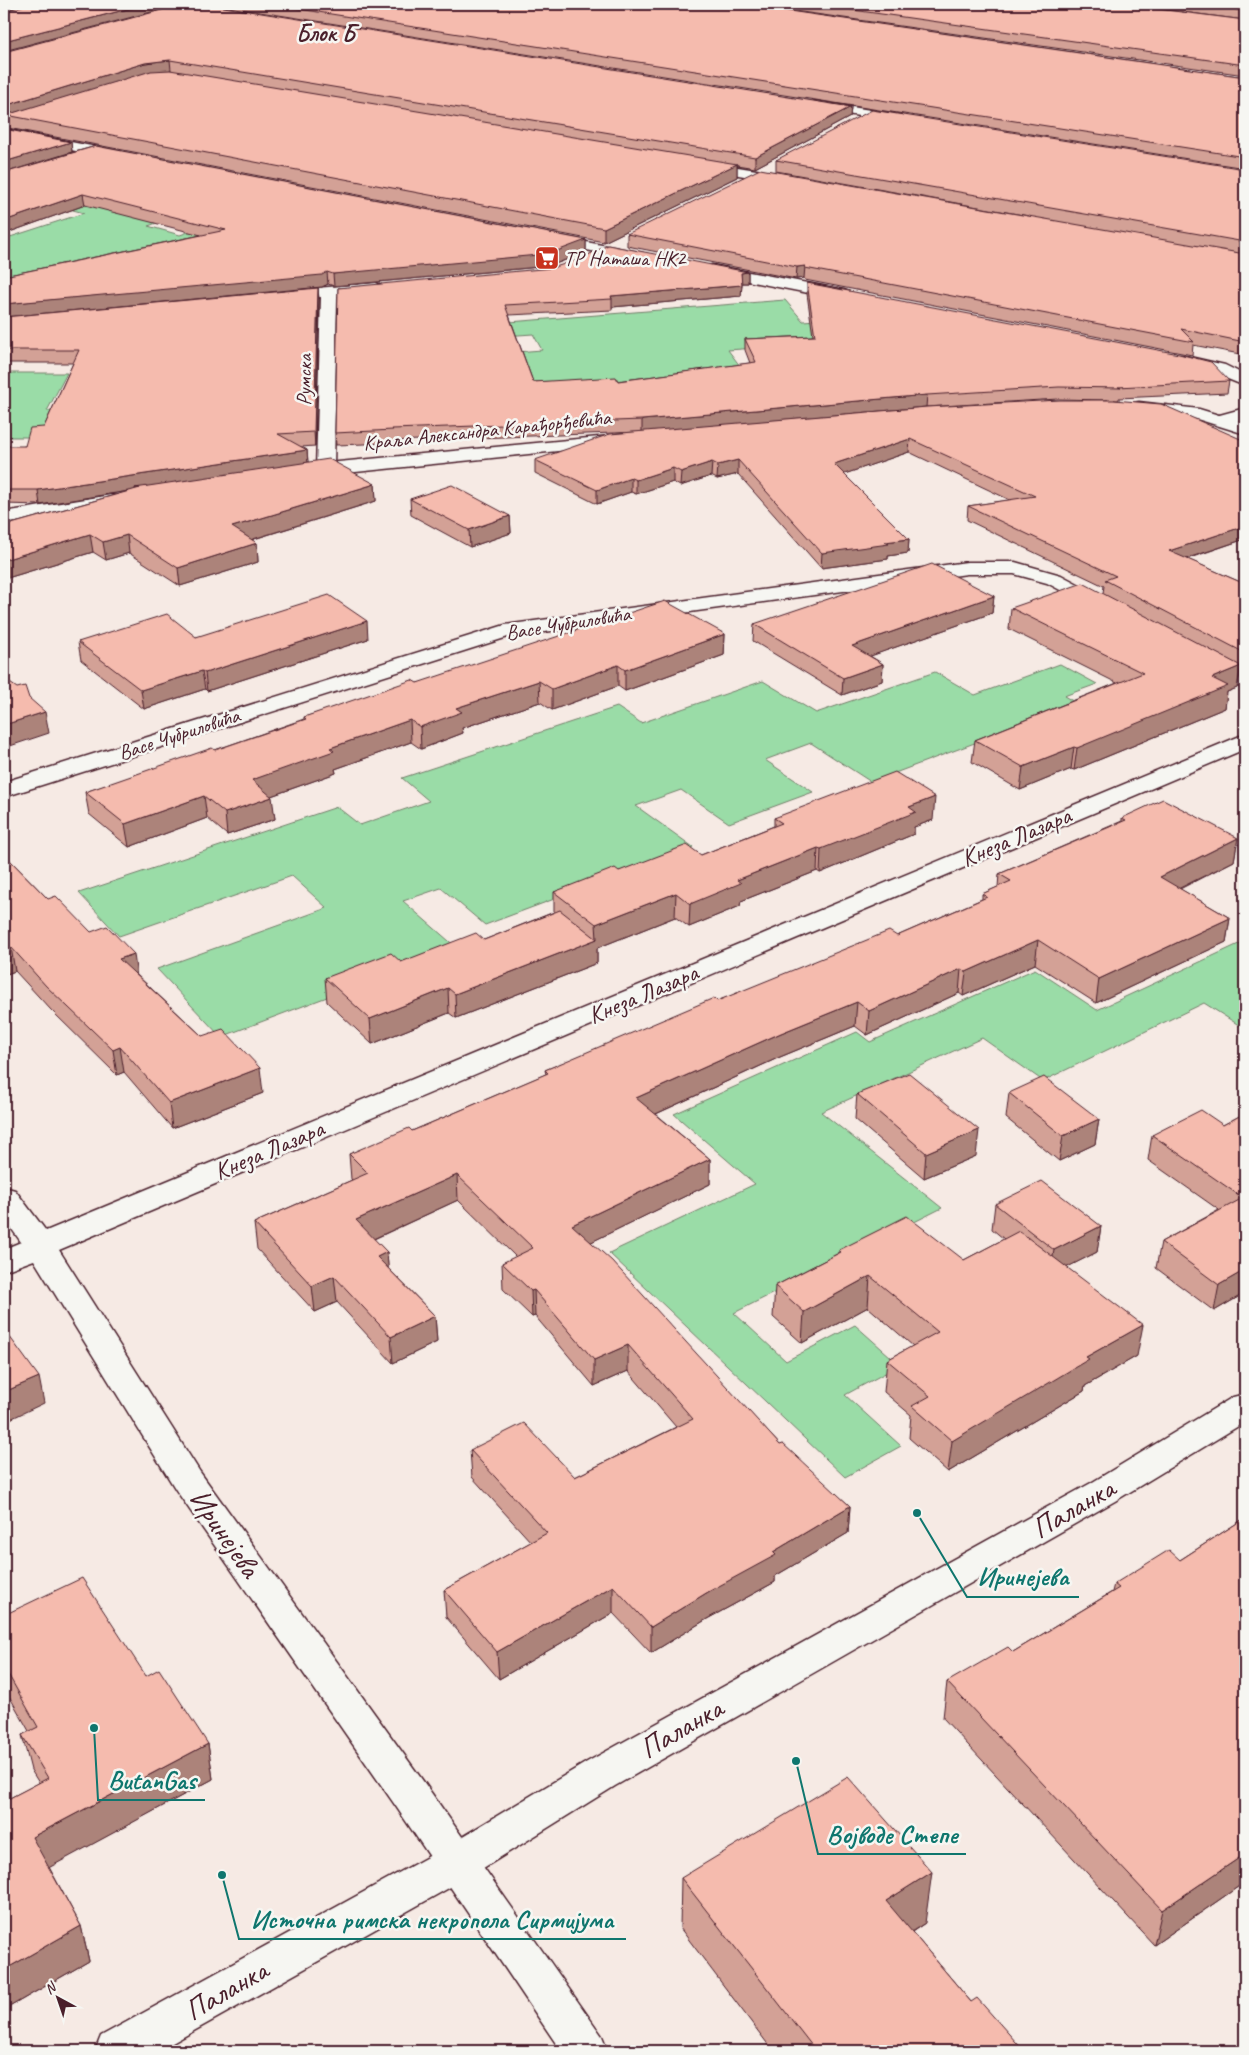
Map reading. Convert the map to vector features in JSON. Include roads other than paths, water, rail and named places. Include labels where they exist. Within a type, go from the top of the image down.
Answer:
[{"type":"street","points":[[800,103],[917,122]]},
{"type":"street","points":[[852,123],[869,114]]},
{"type":"street","points":[[4,133],[134,158]]},
{"type":"street","points":[[68,159],[95,150]]},
{"type":"street","points":[[689,163],[796,181]]},
{"type":"street","points":[[739,183],[774,165]]},
{"type":"street","points":[[536,236],[654,259]]},
{"type":"street","points":[[582,261],[623,241]]},
{"type":"street","points":[[702,268],[858,298]]},
{"type":"street","points":[[269,297],[396,286]]},
{"type":"street","name":"Румска","points":[[325,469],[329,291]]},
{"type":"street","points":[[1168,357],[1219,369],[1245,381]]},
{"type":"street","points":[[1122,406],[1170,410],[1222,420],[1245,428]]},
{"type":"street","points":[[1222,420],[1245,413]]},
{"type":"street","name":"Краља Александра Карађорђевића","points":[[286,475],[325,469],[637,438]]},
{"type":"street","points":[[4,518],[129,498]]},
{"type":"street","name":"Васе Чубриловића","points":[[4,790],[505,631],[967,568],[1015,568],[1054,579],[1124,616]]},
{"type":"street","points":[[1193,653],[1245,681]]},
{"type":"street","name":"Кнеза Лазара","points":[[4,1261],[1245,741]]},
{"type":"street","name":"Иринејева","points":[[4,1197],[41,1246],[188,1481],[457,1862],[586,2051]]},
{"type":"street","name":"Паланка","points":[[118,2051],[457,1862],[601,1774],[1103,1492],[1245,1406]]},
{"type":"place","name":"ТР Наташа НК2","points":[[547,258]]},
{"type":"place","name":"Иринејева","points":[[917,1513]]},
{"type":"place","name":"ButanGas","points":[[94,1728]]},
{"type":"place","name":"Војводе Степе","points":[[796,1761]]},
{"type":"place","name":"Источна римска некропола Сирмијума","points":[[222,1875]]},
{"type":"district","name":"Блок Б","points":[[326,33]]}]
